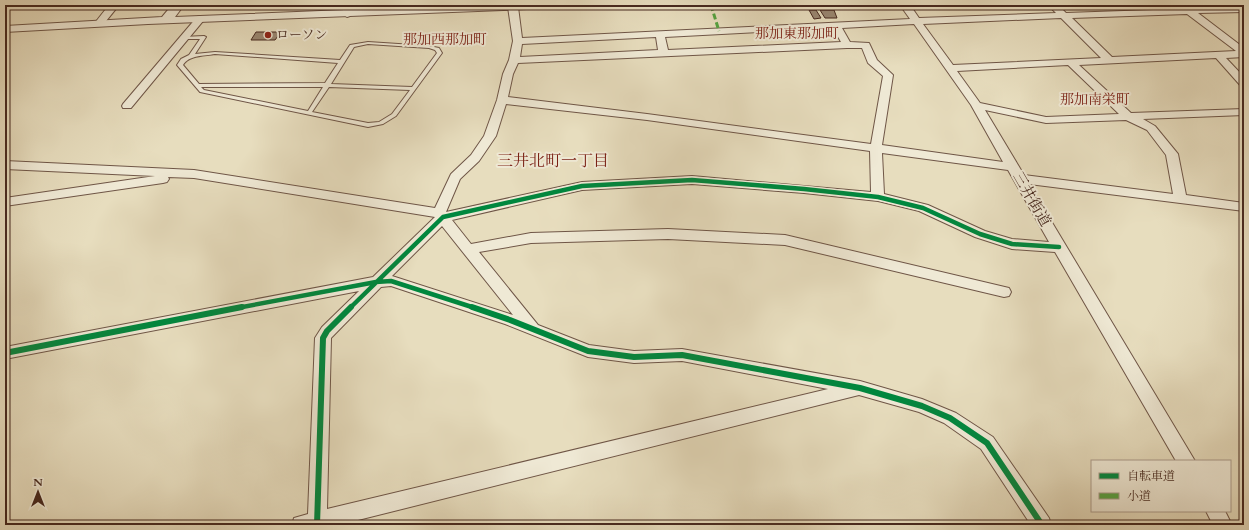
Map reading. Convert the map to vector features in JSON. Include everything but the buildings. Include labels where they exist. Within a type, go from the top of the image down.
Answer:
[{"type":"street","points":[[99,24],[114,5]]},
{"type":"street","points":[[166,20],[178,5]]},
{"type":"street","points":[[5,29],[349,10],[513,8],[551,5]]},
{"type":"street","name":"三井街道","points":[[905,5],[976,105],[1014,167],[1059,247],[1185,460]]},
{"type":"street","points":[[1052,5],[1109,60]]},
{"type":"street","points":[[513,8],[518,41],[514,60],[508,74],[502,100],[490,136],[475,158],[455,177],[441,215],[327,331],[323,338],[312,524],[860,388]]},
{"type":"street","points":[[1185,8],[1244,54]]},
{"type":"street","points":[[518,41],[917,20],[1064,15],[1185,8],[1244,9]]},
{"type":"street","points":[[127,106],[200,19]]},
{"type":"street","points":[[836,25],[847,46]]},
{"type":"street","points":[[719,31],[727,51]]},
{"type":"street","points":[[660,34],[664,54]]},
{"type":"street","points":[[514,60],[866,45],[872,61],[888,75],[876,149],[878,197]]},
{"type":"street","points":[[950,68],[1244,54]]},
{"type":"street","points":[[1218,55],[1244,82]]},
{"type":"street","points":[[1070,62],[1129,117],[1151,128],[1172,154],[1180,199]]},
{"type":"street","points":[[502,100],[647,117],[1014,167]]},
{"type":"street","points":[[976,105],[1046,120],[1244,112]]},
{"type":"street","points":[[5,165],[194,174],[441,215],[582,186],[684,181],[804,188],[878,197],[923,208],[980,234],[1012,244],[1059,247]]},
{"type":"street","points":[[5,202],[194,174]]},
{"type":"street","points":[[1021,179],[1244,207]]},
{"type":"street","points":[[441,215],[534,331]]},
{"type":"street","points":[[469,249],[531,238],[668,234],[785,240],[1004,292]]},
{"type":"street","points":[[5,353],[376,282],[391,281],[510,320],[534,331],[588,351],[634,357],[682,355],[860,388],[922,406],[950,418],[987,443],[1042,525]]},
{"type":"street","points":[[1216,512],[1223,525]]},
{"type":"lane","points":[[184,38],[204,37],[190,56]]},
{"type":"lane","points":[[309,113],[342,62],[352,46],[368,43],[429,47],[437,49],[440,52],[394,115],[381,123],[368,125],[309,113],[202,91],[199,85],[180,65],[183,60],[190,56],[215,53],[342,62]]},
{"type":"lane","points":[[199,85],[327,85],[414,88]]},
{"type":"marked path","points":[[711,5],[719,31]]},
{"type":"marked path","points":[[816,5],[820,10]]},
{"type":"cycle path","points":[[317,525],[323,338],[327,331],[443,217],[582,186],[692,180],[804,189],[878,197],[923,208],[980,234],[1012,244],[1059,247]]},
{"type":"cycle path","points":[[5,353],[317,293],[376,282],[391,281],[510,320],[588,351],[634,357],[682,355],[860,388],[922,406],[950,418],[987,443],[1042,525]]},
{"type":"place","name":"ローソン","points":[[268,35]]},
{"type":"district","name":"那加東那加町","points":[[797,33]]},
{"type":"district","name":"那加西那加町","points":[[445,39]]},
{"type":"district","name":"那加南栄町","points":[[1095,99]]},
{"type":"district","name":"三井北町一丁目","points":[[553,161]]}]
